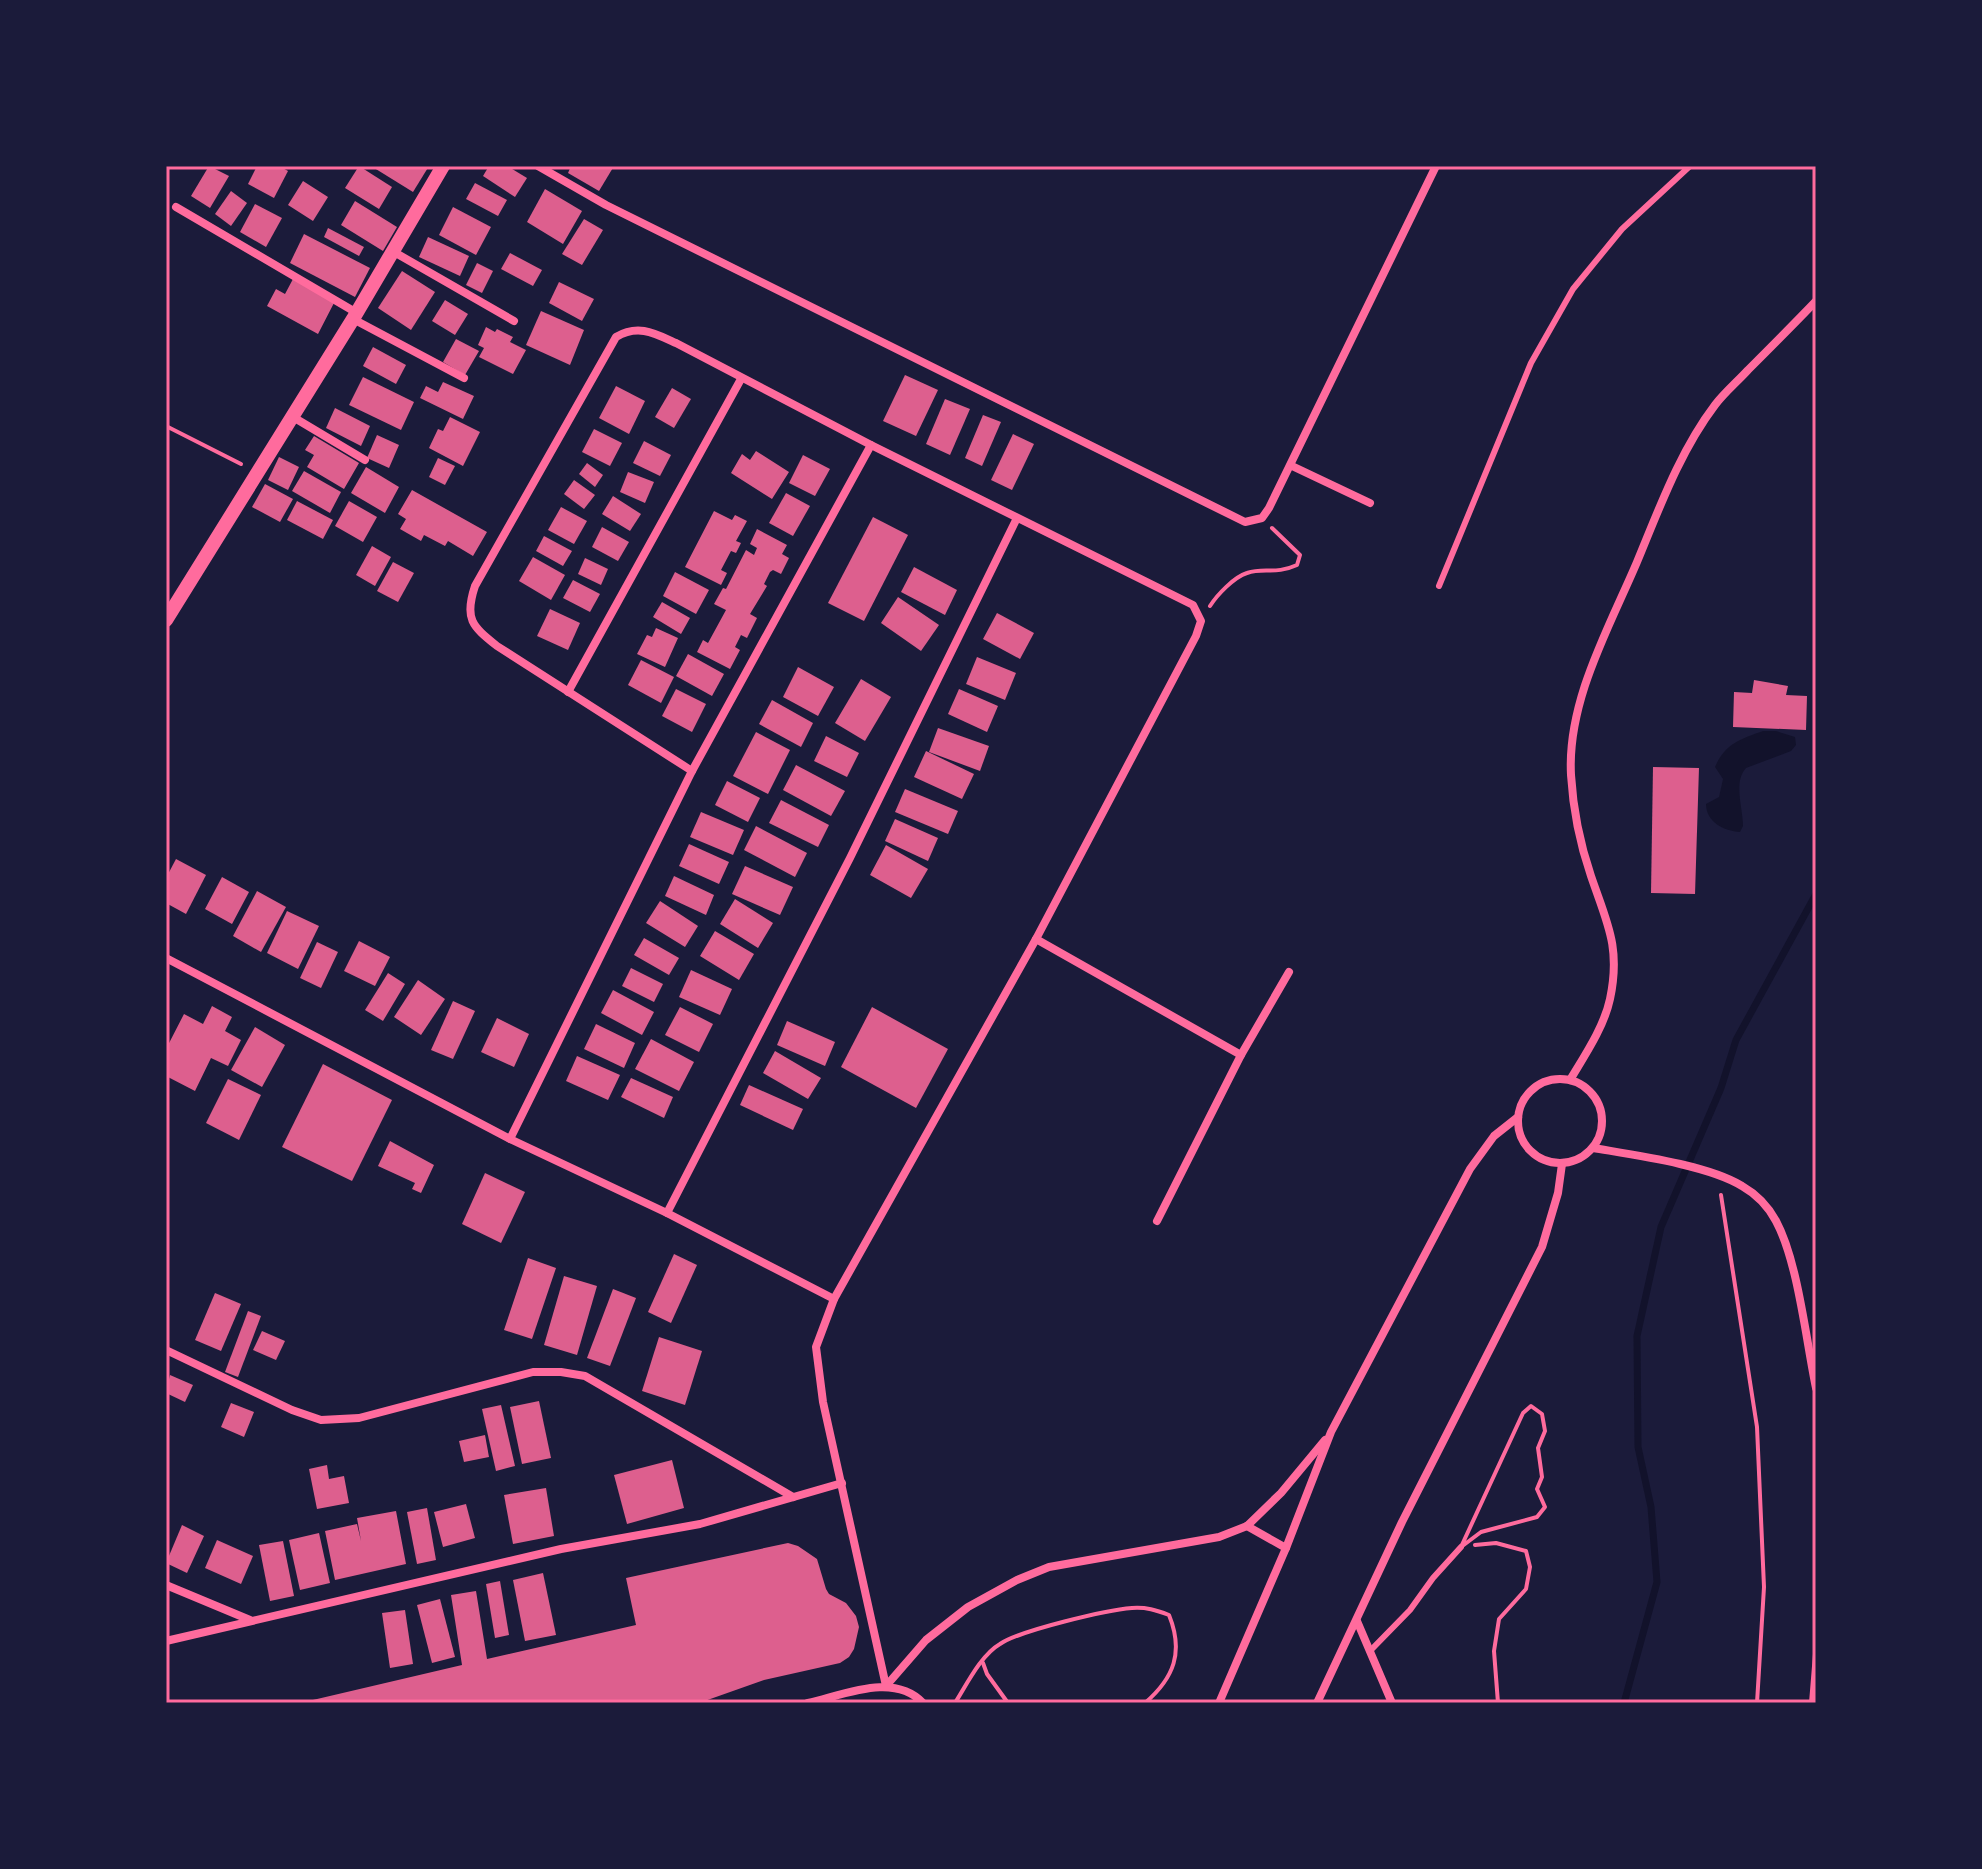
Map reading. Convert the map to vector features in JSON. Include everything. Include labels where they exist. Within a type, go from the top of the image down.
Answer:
[{"type":"street","points":[[166,620],[355,316],[443,166]]},
{"type":"street","points":[[538,166],[606,205],[1245,522],[1262,518],[1292,466],[1436,166]]},
{"type":"street","points":[[176,207],[464,378]]},
{"type":"street","points":[[394,252],[514,321]]},
{"type":"street","points":[[1570,1080],[1610,1002],[1615,967],[1613,937],[1590,874],[1575,812],[1572,743],[1579,707],[1644,544],[1695,433],[1717,402],[1816,301]]},
{"type":"street","points":[[692,771],[497,646],[472,625],[470,600],[475,586],[616,337],[633,329],[645,330],[676,343],[871,445],[1193,605],[1201,621],[1196,636],[1036,939],[834,1299],[816,1347],[823,1402],[886,1686]]},
{"type":"street","points":[[568,692],[741,379]]},
{"type":"street","points":[[293,417],[365,460]]},
{"type":"street","points":[[510,1139],[692,771],[871,445]]},
{"type":"street","points":[[1292,466],[1370,503]]},
{"type":"street","points":[[667,1213],[850,858],[1017,518]]},
{"type":"street","points":[[1036,939],[1241,1055]]},
{"type":"street","points":[[166,958],[510,1139],[667,1213],[834,1299]]},
{"type":"street","points":[[1157,1221],[1241,1055],[1289,972]]},
{"type":"street","points":[[1558,1079],[1570,1080],[1591,1092],[1602,1114],[1599,1137],[1593,1148],[1574,1161],[1562,1164],[1550,1163],[1529,1150],[1519,1129],[1518,1117],[1527,1095],[1536,1087],[1558,1079]]},
{"type":"street","points":[[1219,1703],[1286,1548],[1331,1432],[1470,1169],[1494,1136],[1518,1117]]},
{"type":"street","points":[[1593,1148],[1715,1175],[1740,1184],[1761,1200],[1776,1220],[1790,1260],[1816,1388]]},
{"type":"street","points":[[1320,1702],[1402,1522],[1542,1247],[1558,1193],[1562,1164]]},
{"type":"street","points":[[166,1350],[292,1410],[321,1420],[359,1418],[533,1372],[585,1376],[793,1497]]},
{"type":"street","points":[[886,1686],[926,1640],[968,1607],[1017,1580],[1049,1567],[1219,1537],[1247,1526],[1281,1493],[1331,1432]]},
{"type":"street","points":[[166,1641],[561,1549],[700,1524],[842,1483]]},
{"type":"street","points":[[1247,1526],[1286,1548]]},
{"type":"street","points":[[166,1585],[251,1620]]},
{"type":"street","points":[[1357,1621],[1392,1703]]},
{"type":"street","points":[[808,1703],[886,1686],[915,1695],[923,1703]]},
{"type":"lane","points":[[1439,586],[1531,363],[1573,289],[1622,229],[1690,166]]},
{"type":"lane","points":[[1370,1651],[1410,1610],[1461,1547]]},
{"type":"lane","points":[[1812,1703],[1816,1654]]},
{"type":"path","points":[[166,426],[257,472]]},
{"type":"path","points":[[1201,621],[1217,595],[1247,573],[1282,572],[1297,565],[1300,555],[1262,518]]},
{"type":"path","points":[[1715,1175],[1757,1427],[1764,1587],[1757,1703]]},
{"type":"path","points":[[1531,1406],[1542,1414],[1545,1431],[1538,1448],[1543,1469],[1537,1489],[1545,1507],[1537,1517],[1481,1532],[1461,1547],[1523,1413],[1531,1406]]},
{"type":"path","points":[[1461,1547],[1496,1543],[1526,1551],[1530,1567],[1526,1589],[1499,1619],[1494,1651],[1498,1703]]},
{"type":"path","points":[[955,1703],[1001,1642],[1043,1628],[1131,1608],[1153,1609],[1169,1615],[1177,1634],[1175,1660],[1164,1687],[1145,1703]]},
{"type":"path","points":[[983,1663],[987,1674],[1008,1703]]},
{"type":"shaded area","points":[[1763,731],[1795,737],[1796,745],[1791,751],[1746,768],[1739,788],[1743,826],[1740,832],[1728,830],[1713,821],[1707,810],[1706,804],[1719,797],[1723,779],[1715,767],[1723,753],[1734,743]]},
{"type":"building","points":[[209,166],[229,176],[210,208],[191,196]]},
{"type":"building","points":[[257,166],[279,166],[288,171],[274,198],[248,184]]},
{"type":"building","points":[[359,166],[392,187],[379,209],[345,188]]},
{"type":"building","points":[[371,166],[429,166],[413,192]]},
{"type":"building","points":[[489,166],[507,166],[527,178],[515,197],[483,176]]},
{"type":"building","points":[[571,166],[614,166],[599,191],[568,173]]},
{"type":"building","points":[[303,181],[328,197],[313,221],[288,205]]},
{"type":"building","points":[[475,183],[507,200],[498,216],[466,199]]},
{"type":"building","points":[[545,189],[582,211],[563,244],[527,222]]},
{"type":"building","points":[[231,191],[247,203],[231,226],[215,214]]},
{"type":"building","points":[[355,201],[397,227],[383,251],[341,225]]},
{"type":"building","points":[[255,204],[282,218],[266,247],[240,232]]},
{"type":"building","points":[[453,207],[491,227],[476,255],[439,235]]},
{"type":"building","points":[[584,219],[603,230],[582,265],[562,254]]},
{"type":"building","points":[[328,228],[364,247],[359,256],[324,237]]},
{"type":"building","points":[[304,234],[370,268],[355,297],[290,263]]},
{"type":"building","points":[[428,237],[469,256],[460,276],[419,257]]},
{"type":"building","points":[[510,253],[542,270],[533,286],[501,269]]},
{"type":"building","points":[[477,263],[493,271],[482,293],[466,285]]},
{"type":"building","points":[[402,271],[435,292],[411,330],[378,308]]},
{"type":"building","points":[[293,279],[335,301],[318,334],[267,306],[276,289],[285,294]]},
{"type":"building","points":[[559,282],[594,299],[582,321],[549,303]]},
{"type":"building","points":[[445,300],[468,314],[455,335],[432,321]]},
{"type":"building","points":[[541,311],[584,330],[570,365],[526,345]]},
{"type":"building","points":[[486,327],[513,337],[510,342],[526,350],[513,374],[479,357],[484,348],[478,345]]},
{"type":"building","points":[[456,339],[479,351],[465,375],[443,362]]},
{"type":"building","points":[[373,347],[406,365],[396,384],[363,366]]},
{"type":"building","points":[[905,375],[938,390],[916,436],[883,421]]},
{"type":"building","points":[[363,377],[414,402],[401,430],[349,405]]},
{"type":"building","points":[[443,382],[474,396],[463,419],[420,398],[426,386],[438,392]]},
{"type":"building","points":[[616,386],[645,401],[629,434],[599,418]]},
{"type":"building","points":[[672,388],[691,399],[674,428],[655,417]]},
{"type":"building","points":[[945,399],[970,409],[950,455],[926,444]]},
{"type":"building","points":[[335,408],[370,426],[361,446],[326,428]]},
{"type":"building","points":[[983,415],[1001,422],[982,466],[965,458]]},
{"type":"building","points":[[450,417],[480,432],[463,466],[429,448],[438,429],[443,431]]},
{"type":"building","points":[[594,429],[622,443],[610,466],[582,452]]},
{"type":"building","points":[[1013,434],[1034,444],[1012,490],[991,480]]},
{"type":"building","points":[[377,435],[399,445],[389,468],[367,458]]},
{"type":"building","points":[[314,436],[359,463],[344,489],[307,467],[314,455],[305,450]]},
{"type":"building","points":[[644,441],[671,455],[660,476],[633,463]]},
{"type":"building","points":[[756,451],[789,472],[772,499],[731,473],[742,454],[750,460]]},
{"type":"building","points":[[803,455],[830,469],[815,496],[789,483]]},
{"type":"building","points":[[279,457],[299,467],[288,490],[268,480]]},
{"type":"building","points":[[438,458],[455,466],[445,485],[429,477]]},
{"type":"building","points":[[587,463],[603,475],[595,487],[579,474]]},
{"type":"building","points":[[366,467],[399,487],[385,513],[351,493]]},
{"type":"building","points":[[304,471],[341,492],[330,513],[292,491]]},
{"type":"building","points":[[628,472],[654,482],[645,503],[620,492]]},
{"type":"building","points":[[574,480],[595,495],[584,509],[564,494]]},
{"type":"building","points":[[265,484],[293,499],[280,522],[252,507]]},
{"type":"building","points":[[412,490],[487,532],[473,556],[448,541],[445,546],[424,535],[421,541],[400,529],[406,519],[398,514]]},
{"type":"building","points":[[786,493],[810,506],[793,536],[769,523]]},
{"type":"building","points":[[613,496],[641,514],[630,531],[602,514]]},
{"type":"building","points":[[297,501],[333,520],[323,539],[287,520]]},
{"type":"building","points":[[349,501],[377,517],[363,542],[335,526]]},
{"type":"building","points":[[561,507],[587,521],[574,544],[548,530]]},
{"type":"building","points":[[714,511],[732,520],[735,515],[747,521],[736,541],[741,543],[736,553],[731,551],[721,570],[727,573],[721,585],[685,567]]},
{"type":"building","points":[[873,517],[908,535],[864,621],[828,603]]},
{"type":"building","points":[[602,527],[629,542],[618,561],[592,547]]},
{"type":"building","points":[[757,529],[787,545],[782,554],[789,558],[781,574],[773,570],[770,572],[764,584],[767,586],[750,614],[757,618],[747,638],[741,635],[735,647],[740,650],[730,669],[697,652],[703,640],[708,643],[726,610],[714,604],[723,588],[726,589],[746,550],[754,555],[757,548],[750,544]]},
{"type":"building","points":[[544,536],[572,551],[563,566],[536,551]]},
{"type":"building","points":[[372,546],[391,557],[375,586],[356,575]]},
{"type":"building","points":[[533,557],[565,575],[551,600],[519,581]]},
{"type":"building","points":[[585,558],[608,569],[601,585],[578,574]]},
{"type":"building","points":[[393,562],[414,573],[398,602],[377,591]]},
{"type":"building","points":[[914,567],[957,590],[945,615],[901,592]]},
{"type":"building","points":[[675,572],[709,590],[696,614],[663,596]]},
{"type":"building","points":[[573,580],[600,594],[590,612],[563,598]]},
{"type":"building","points":[[898,597],[939,625],[921,651],[881,623]]},
{"type":"building","points":[[662,602],[690,618],[681,634],[653,617]]},
{"type":"building","points":[[550,609],[580,623],[568,650],[537,636]]},
{"type":"building","points":[[997,613],[1034,633],[1020,659],[983,639]]},
{"type":"building","points":[[656,628],[678,638],[665,667],[637,654],[647,635],[652,637]]},
{"type":"building","points":[[688,654],[724,674],[712,696],[676,676]]},
{"type":"building","points":[[977,657],[1016,673],[1005,700],[966,684]]},
{"type":"building","points":[[641,660],[674,677],[661,703],[628,685]]},
{"type":"building","points":[[798,667],[834,687],[818,716],[783,697]]},
{"type":"building","points":[[861,679],[891,697],[865,741],[835,723]]},
{"type":"building","points":[[1754,680],[1788,686],[1786,695],[1807,696],[1806,730],[1733,727],[1734,692],[1752,693]]},
{"type":"building","points":[[676,689],[706,704],[692,732],[662,716]]},
{"type":"building","points":[[959,689],[998,706],[987,732],[948,714]]},
{"type":"building","points":[[772,700],[813,723],[801,747],[759,724]]},
{"type":"building","points":[[938,728],[989,746],[980,771],[929,752]]},
{"type":"building","points":[[756,732],[790,750],[768,794],[733,776]]},
{"type":"building","points":[[826,736],[859,753],[847,777],[814,761]]},
{"type":"building","points":[[926,751],[974,774],[962,799],[914,777]]},
{"type":"building","points":[[796,765],[845,791],[831,816],[783,790]]},
{"type":"building","points":[[1653,767],[1699,768],[1695,894],[1651,893]]},
{"type":"building","points":[[727,781],[760,798],[748,822],[715,805]]},
{"type":"building","points":[[905,789],[958,811],[948,834],[895,812]]},
{"type":"building","points":[[781,800],[829,825],[818,847],[769,823]]},
{"type":"building","points":[[701,812],[744,830],[733,855],[690,837]]},
{"type":"building","points":[[895,819],[938,838],[928,861],[885,841]]},
{"type":"building","points":[[756,826],[807,853],[795,877],[744,850]]},
{"type":"building","points":[[689,844],[729,862],[719,884],[679,866]]},
{"type":"building","points":[[886,845],[928,869],[911,898],[870,875]]},
{"type":"building","points":[[176,859],[206,875],[186,914],[166,903],[166,878]]},
{"type":"building","points":[[745,866],[793,887],[780,915],[732,894]]},
{"type":"building","points":[[674,876],[714,895],[706,915],[665,896]]},
{"type":"building","points":[[222,877],[249,892],[232,924],[205,909]]},
{"type":"building","points":[[257,891],[286,907],[261,952],[233,936]]},
{"type":"building","points":[[735,899],[773,923],[758,948],[720,924]]},
{"type":"building","points":[[660,901],[698,926],[685,947],[646,923]]},
{"type":"building","points":[[287,911],[319,926],[298,969],[267,953]]},
{"type":"building","points":[[715,931],[754,954],[739,980],[700,956]]},
{"type":"building","points":[[644,938],[679,958],[669,975],[634,955]]},
{"type":"building","points":[[359,941],[390,957],[375,986],[344,971]]},
{"type":"building","points":[[317,942],[338,952],[321,988],[300,978]]},
{"type":"building","points":[[631,968],[663,984],[654,1002],[622,986]]},
{"type":"building","points":[[691,970],[732,989],[720,1015],[679,997]]},
{"type":"building","points":[[388,973],[405,984],[383,1021],[365,1010]]},
{"type":"building","points":[[418,980],[445,999],[421,1035],[394,1017]]},
{"type":"building","points":[[613,990],[654,1012],[642,1035],[601,1013]]},
{"type":"building","points":[[453,1001],[475,1011],[453,1059],[431,1050]]},
{"type":"building","points":[[212,1006],[232,1017],[225,1031],[241,1040],[228,1066],[211,1058],[195,1091],[166,1076],[166,1049],[184,1014],[203,1024]]},
{"type":"building","points":[[680,1007],[713,1024],[699,1052],[665,1035]]},
{"type":"building","points":[[872,1007],[948,1049],[916,1108],[841,1067]]},
{"type":"building","points":[[497,1018],[529,1034],[514,1067],[481,1052]]},
{"type":"building","points":[[787,1021],[835,1042],[825,1066],[777,1045]]},
{"type":"building","points":[[596,1024],[635,1043],[624,1068],[584,1049]]},
{"type":"building","points":[[255,1027],[285,1045],[262,1087],[231,1070]]},
{"type":"building","points":[[651,1039],[694,1062],[679,1091],[635,1069]]},
{"type":"building","points":[[775,1051],[821,1078],[808,1099],[763,1073]]},
{"type":"building","points":[[577,1056],[620,1075],[608,1100],[566,1081]]},
{"type":"building","points":[[323,1064],[392,1100],[352,1181],[282,1147]]},
{"type":"building","points":[[631,1078],[673,1097],[664,1118],[621,1097]]},
{"type":"building","points":[[228,1079],[261,1095],[239,1140],[206,1123]]},
{"type":"building","points":[[749,1085],[803,1109],[793,1130],[740,1105]]},
{"type":"building","points":[[390,1141],[434,1165],[421,1193],[412,1189],[415,1183],[378,1166]]},
{"type":"building","points":[[485,1173],[525,1192],[501,1243],[462,1224]]},
{"type":"building","points":[[674,1254],[697,1265],[671,1323],[648,1312]]},
{"type":"building","points":[[528,1258],[556,1268],[532,1339],[504,1330]]},
{"type":"building","points":[[564,1276],[597,1286],[577,1355],[544,1345]]},
{"type":"building","points":[[613,1289],[636,1298],[610,1366],[587,1358]]},
{"type":"building","points":[[215,1293],[241,1304],[221,1351],[195,1340]]},
{"type":"building","points":[[248,1311],[261,1316],[238,1377],[225,1372]]},
{"type":"building","points":[[262,1331],[285,1341],[276,1360],[253,1350]]},
{"type":"building","points":[[659,1337],[702,1351],[685,1405],[642,1391]]},
{"type":"building","points":[[170,1375],[193,1385],[185,1402],[166,1393]]},
{"type":"building","points":[[539,1401],[551,1458],[522,1464],[510,1407]]},
{"type":"building","points":[[231,1403],[254,1412],[244,1437],[221,1427]]},
{"type":"building","points":[[501,1405],[515,1466],[496,1471],[482,1409]]},
{"type":"building","points":[[485,1435],[489,1457],[464,1462],[459,1441]]},
{"type":"building","points":[[672,1460],[684,1508],[627,1524],[614,1475]]},
{"type":"building","points":[[327,1465],[329,1479],[344,1476],[349,1503],[317,1509],[309,1469]]},
{"type":"building","points":[[546,1488],[554,1536],[513,1544],[504,1495]]},
{"type":"building","points":[[466,1504],[475,1538],[443,1547],[434,1512]]},
{"type":"building","points":[[427,1508],[436,1560],[417,1564],[407,1512]]},
{"type":"building","points":[[396,1511],[406,1564],[335,1580],[325,1531],[357,1524],[361,1541],[357,1518]]},
{"type":"building","points":[[182,1525],[204,1536],[187,1573],[166,1563]]},
{"type":"building","points":[[319,1533],[330,1583],[300,1590],[289,1540]]},
{"type":"building","points":[[217,1540],[253,1556],[241,1584],[205,1568]]},
{"type":"building","points":[[283,1541],[294,1596],[270,1601],[259,1545]]},
{"type":"building","points":[[788,1543],[817,1559],[829,1594],[846,1603],[856,1616],[859,1627],[854,1649],[840,1663],[764,1680],[699,1703],[300,1703],[462,1665],[451,1595],[476,1591],[487,1659],[636,1625],[626,1578]]},
{"type":"building","points":[[543,1573],[556,1635],[525,1641],[513,1580]]},
{"type":"building","points":[[500,1581],[509,1635],[495,1638],[486,1584]]},
{"type":"building","points":[[440,1599],[455,1657],[432,1663],[417,1605]]},
{"type":"building","points":[[405,1610],[413,1664],[390,1668],[382,1613]]},
{"type":"waterway","points":[[1624,1703],[1657,1582],[1651,1507],[1638,1447],[1637,1336],[1661,1227],[1721,1088],[1736,1040],[1816,894]]}]
